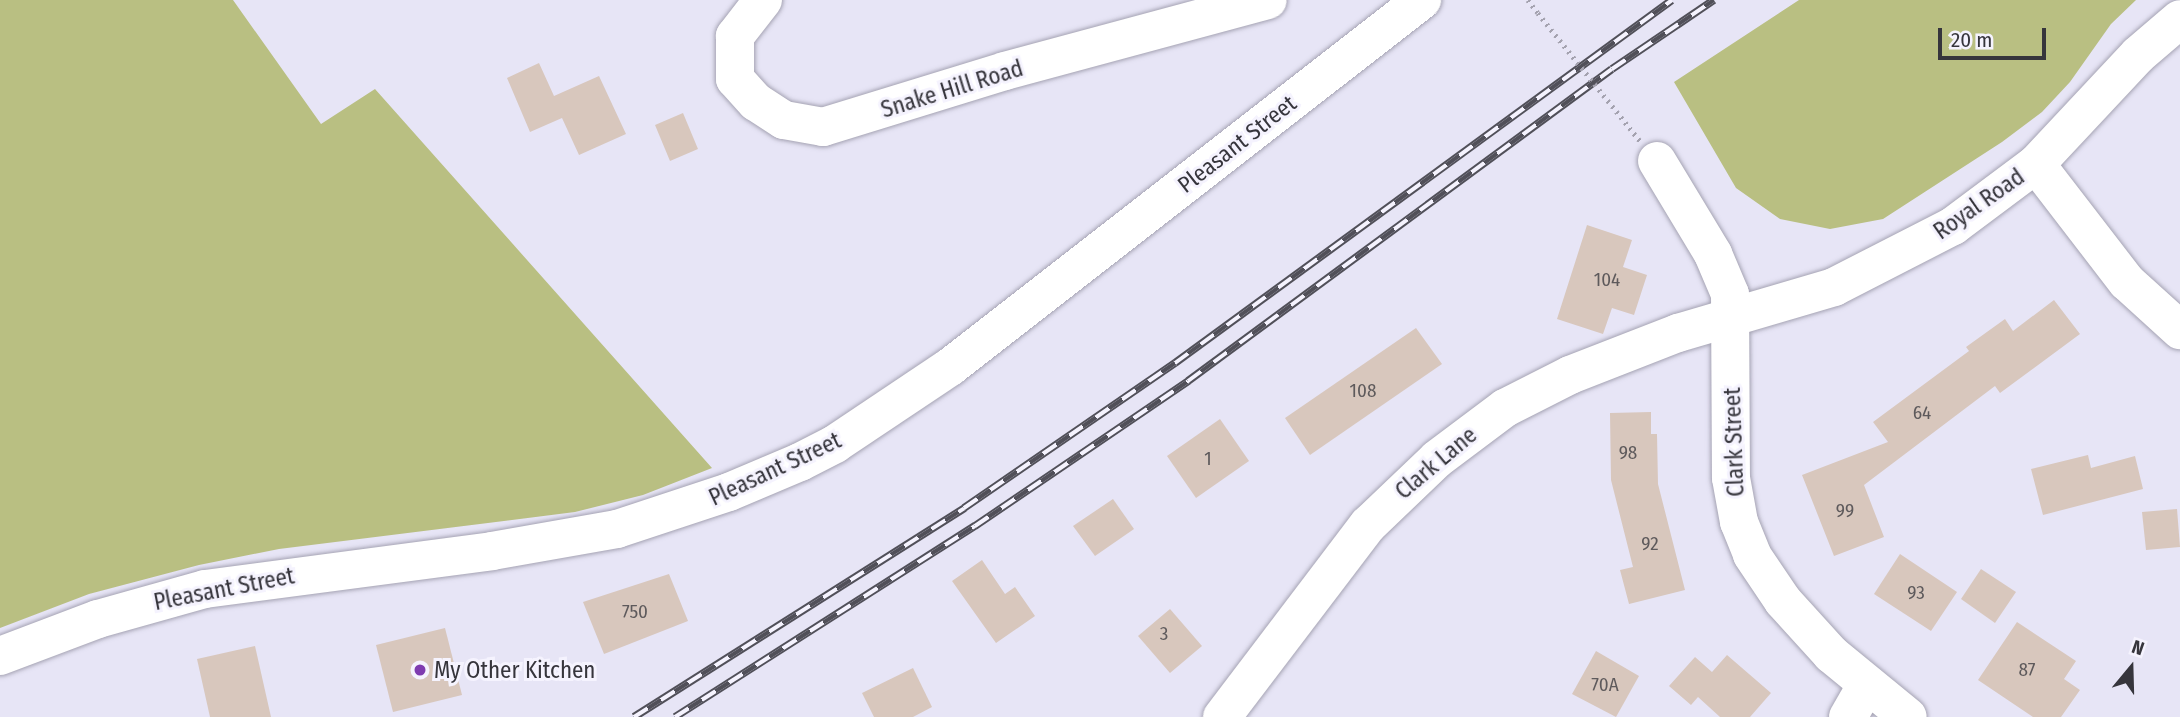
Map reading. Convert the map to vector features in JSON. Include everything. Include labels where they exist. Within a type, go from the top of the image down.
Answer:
[{"type":"street","name":"Snake Hill Road","points":[[763,0],[735,36],[735,79],[756,102],[784,120],[823,127],[1005,71],[1268,0]]},
{"type":"street","name":"Pleasant Street","points":[[0,656],[98,619],[205,589],[492,551],[617,529],[729,492],[800,462],[835,444],[950,367],[1422,0]]},
{"type":"street","name":"Royal Road","points":[[1731,316],[1864,275],[1953,226],[2036,164],[2138,55],[2180,19]]},
{"type":"street","name":"Clark Street","points":[[1649,151],[1713,254],[1730,294],[1731,465],[1739,522],[1761,572],[1831,654],[1909,717]]},
{"type":"street","points":[[2036,164],[2127,282],[2180,330]]},
{"type":"street","name":"Clark Lane","points":[[1222,717],[1368,525],[1437,459],[1505,408],[1570,375],[1731,316]]},
{"type":"street","points":[[1848,717],[1867,684]]},
{"type":"path","points":[[1528,0],[1649,151]]},
{"type":"green space","points":[[0,0],[233,0],[321,124],[375,89],[712,468],[643,495],[575,512],[279,549],[199,565],[89,594],[0,628]]},
{"type":"green space","points":[[1799,0],[2136,0],[2111,24],[2070,82],[2042,112],[2002,142],[1883,219],[1830,229],[1780,219],[1736,188],[1674,82]]},
{"type":"building","points":[[539,63],[554,96],[599,76],[626,134],[579,155],[562,118],[530,132],[507,78]]},
{"type":"building","points":[[683,113],[698,149],[670,161],[655,125]]},
{"type":"building","points":[[1587,225],[1632,240],[1623,267],[1647,275],[1634,315],[1612,308],[1603,334],[1557,319]]},
{"type":"building","points":[[2054,300],[2080,334],[2000,393],[1995,386],[1864,485],[1884,537],[1834,556],[1802,475],[1888,442],[1873,422],[1969,351],[1966,347],[2005,319],[2013,331]]},
{"type":"building","points":[[1416,328],[1442,364],[1310,455],[1285,418]]},
{"type":"building","points":[[1651,412],[1651,434],[1657,434],[1658,484],[1685,590],[1629,604],[1620,570],[1633,567],[1611,480],[1610,413]]},
{"type":"building","points":[[1220,419],[1249,461],[1196,498],[1167,456]]},
{"type":"building","points":[[2088,455],[2091,468],[2135,456],[2143,489],[2043,515],[2031,469]]},
{"type":"building","points":[[1113,499],[1134,529],[1095,556],[1073,526]]},
{"type":"building","points":[[2177,509],[2180,547],[2146,550],[2142,512]]},
{"type":"building","points":[[1900,554],[1957,592],[1931,631],[1874,594]]},
{"type":"building","points":[[982,560],[1005,594],[1015,587],[1035,616],[996,643],[952,581]]},
{"type":"building","points":[[1981,569],[2016,592],[1995,623],[1961,599]]},
{"type":"building","points":[[669,574],[688,621],[604,654],[583,602]]},
{"type":"building","points":[[1170,609],[1202,646],[1170,673],[1138,636]]},
{"type":"building","points":[[2017,622],[2076,661],[2064,679],[2080,690],[2061,717],[2033,717],[1978,680]]},
{"type":"building","points":[[445,628],[462,695],[393,712],[376,645]]},
{"type":"building","points":[[255,646],[271,717],[210,717],[197,659]]},
{"type":"building","points":[[1596,651],[1639,676],[1616,717],[1572,694]]},
{"type":"building","points":[[1727,655],[1771,693],[1750,717],[1720,717],[1698,697],[1691,705],[1669,686],[1695,657],[1712,672]]},
{"type":"building","points":[[913,668],[932,707],[913,717],[874,717],[862,693]]},
{"type":"railway","points":[[634,717],[964,508],[1175,363],[1672,0]]},
{"type":"railway","points":[[675,717],[975,526],[1188,381],[1612,69],[1714,0]]},
{"type":"place","name":"My Other Kitchen","points":[[420,670]]}]
